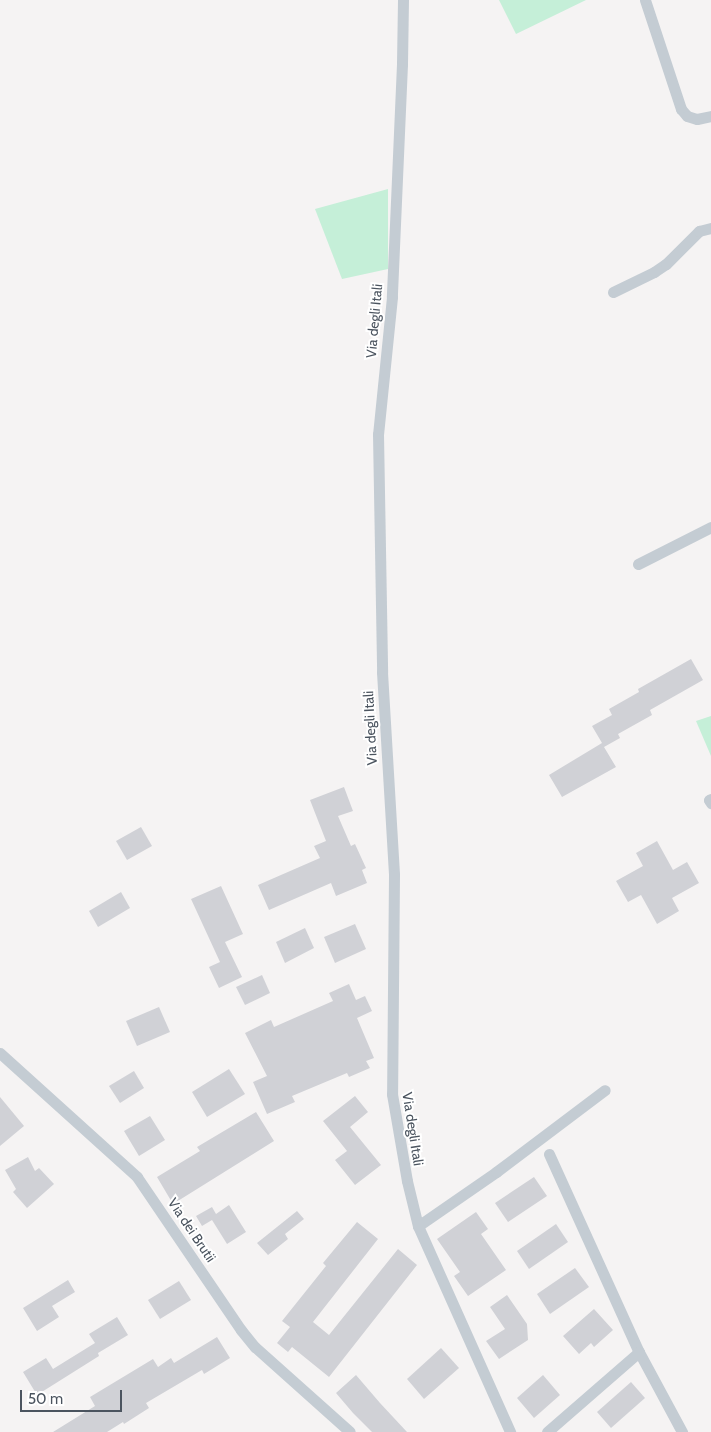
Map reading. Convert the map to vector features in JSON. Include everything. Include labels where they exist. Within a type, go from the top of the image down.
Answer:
[{"type":"street","name":"Via degli Itali","points":[[403,0],[392,297],[378,434],[382,672],[394,875],[392,1094],[407,1181],[418,1226],[510,1432]]},
{"type":"street","points":[[645,0],[681,109],[687,116],[697,119],[711,116]]},
{"type":"street","points":[[613,292],[660,268],[699,231],[711,228]]},
{"type":"street","points":[[638,564],[711,527]]},
{"type":"street","name":"Via dei Brutii","points":[[0,1053],[137,1177],[241,1330],[255,1347],[346,1431]]},
{"type":"street","points":[[418,1226],[496,1172],[605,1090]]},
{"type":"street","points":[[550,1154],[639,1352],[682,1432]]},
{"type":"street","points":[[547,1432],[639,1352]]},
{"type":"green space","points":[[499,0],[586,0],[516,34]]},
{"type":"green space","points":[[388,189],[388,269],[342,279],[315,209]]},
{"type":"green space","points":[[711,716],[711,756],[696,721]]},
{"type":"building","points":[[691,659],[703,680],[650,710],[652,715],[618,734],[620,738],[604,747],[616,767],[562,797],[549,775],[602,743],[592,726],[612,715],[609,709],[639,692],[638,689]]},
{"type":"building","points":[[344,787],[353,811],[338,816],[351,846],[355,844],[366,868],[362,870],[367,883],[336,896],[331,883],[269,910],[258,885],[320,858],[314,846],[326,841],[310,800]]},
{"type":"building","points":[[141,827],[152,846],[127,860],[116,841]]},
{"type":"building","points":[[657,841],[673,870],[687,862],[699,883],[672,898],[679,911],[657,924],[641,895],[628,902],[616,881],[643,866],[636,853]]},
{"type":"building","points":[[221,886],[243,934],[225,942],[242,977],[219,988],[209,967],[220,962],[191,899]]},
{"type":"building","points":[[121,892],[130,908],[98,927],[89,911]]},
{"type":"building","points":[[355,924],[366,949],[335,963],[324,937]]},
{"type":"building","points":[[305,928],[314,948],[285,963],[276,942]]},
{"type":"building","points":[[262,975],[270,993],[245,1005],[236,987]]},
{"type":"building","points":[[349,984],[356,1000],[365,996],[372,1011],[357,1018],[374,1058],[366,1061],[370,1068],[349,1077],[347,1073],[292,1096],[295,1102],[267,1114],[253,1082],[267,1076],[245,1033],[271,1020],[274,1027],[333,1001],[329,993]]},
{"type":"building","points":[[159,1007],[170,1032],[137,1046],[126,1021]]},
{"type":"building","points":[[229,1069],[245,1094],[207,1117],[192,1092]]},
{"type":"building","points":[[134,1071],[144,1088],[120,1103],[109,1086]]},
{"type":"building","points":[[355,1096],[368,1112],[350,1127],[381,1165],[355,1185],[335,1160],[347,1151],[323,1121]]},
{"type":"building","points":[[0,1097],[24,1126],[0,1146]]},
{"type":"building","points":[[256,1112],[274,1141],[173,1204],[157,1177],[200,1151],[197,1147]]},
{"type":"building","points":[[150,1116],[165,1140],[139,1156],[124,1131]]},
{"type":"building","points":[[28,1157],[35,1171],[39,1168],[54,1184],[27,1208],[13,1192],[16,1189],[5,1170]]},
{"type":"building","points":[[534,1177],[547,1196],[508,1222],[495,1203]]},
{"type":"building","points":[[229,1205],[246,1232],[227,1244],[212,1220],[202,1226],[196,1216],[212,1207],[216,1214]]},
{"type":"building","points":[[297,1211],[304,1219],[285,1234],[288,1239],[268,1255],[257,1243]]},
{"type":"building","points":[[476,1212],[488,1229],[481,1234],[506,1270],[468,1296],[454,1276],[460,1272],[437,1239]]},
{"type":"building","points":[[357,1222],[378,1239],[313,1322],[329,1335],[398,1249],[417,1265],[329,1377],[292,1347],[288,1352],[277,1343],[290,1327],[282,1321],[326,1266],[323,1263]]},
{"type":"building","points":[[556,1224],[568,1242],[529,1269],[517,1251]]},
{"type":"building","points":[[575,1268],[589,1287],[550,1314],[537,1294]]},
{"type":"building","points":[[68,1280],[75,1292],[52,1306],[59,1317],[37,1331],[23,1308]]},
{"type":"building","points":[[179,1281],[191,1300],[160,1319],[148,1300]]},
{"type":"building","points":[[507,1295],[527,1324],[528,1340],[499,1359],[486,1341],[505,1329],[490,1307]]},
{"type":"building","points":[[594,1309],[613,1330],[594,1347],[591,1343],[579,1354],[563,1336]]},
{"type":"building","points":[[117,1317],[128,1335],[98,1353],[99,1356],[37,1395],[23,1372],[46,1358],[53,1369],[95,1343],[89,1334]]},
{"type":"building","points":[[217,1337],[230,1358],[204,1374],[202,1370],[146,1403],[149,1408],[124,1424],[123,1422],[107,1432],[53,1432],[95,1406],[90,1397],[153,1359],[158,1367],[171,1358],[174,1363]]},
{"type":"building","points":[[441,1348],[459,1368],[424,1399],[407,1379]]},
{"type":"building","points":[[356,1375],[407,1432],[372,1432],[353,1413],[336,1393]]},
{"type":"building","points":[[543,1375],[560,1395],[534,1418],[517,1398]]},
{"type":"building","points":[[631,1382],[645,1398],[611,1428],[597,1412]]}]
